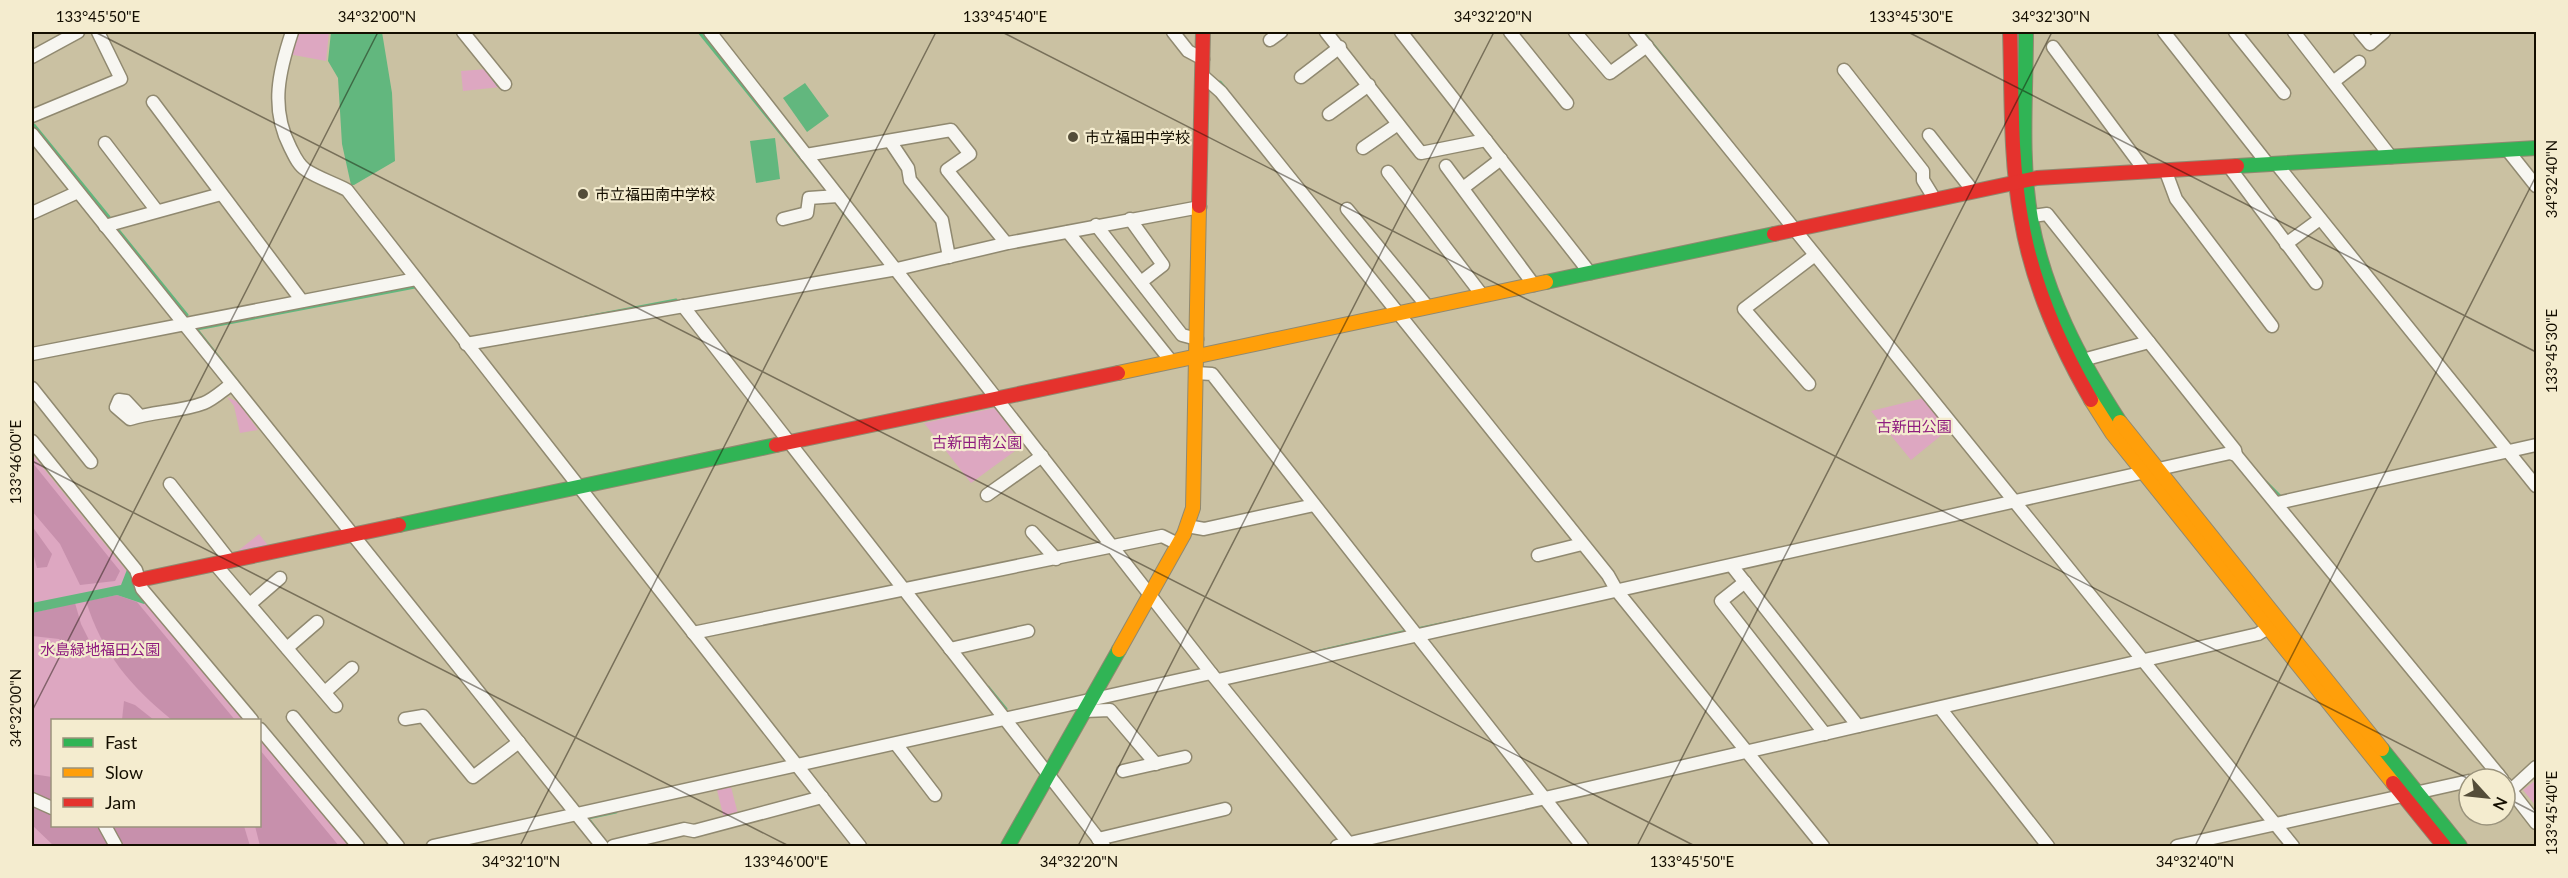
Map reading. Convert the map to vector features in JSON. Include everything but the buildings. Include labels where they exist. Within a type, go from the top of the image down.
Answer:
[{"type":"street","points":[[32,57],[78,32]]},
{"type":"street","points":[[32,116],[121,79],[98,32]]},
{"type":"street","points":[[291,32],[280,67],[277,90],[285,137],[305,170],[347,190],[861,846]]},
{"type":"street","points":[[463,32],[505,84]]},
{"type":"street","points":[[710,32],[897,268],[1346,846],[1750,750],[2258,634],[2268,628]]},
{"type":"street","points":[[1173,32],[1188,51],[1203,59]]},
{"type":"street","points":[[1008,846],[1178,544],[1194,508],[1203,32]]},
{"type":"street","points":[[1270,40],[1281,32]]},
{"type":"street","points":[[1326,32],[1421,153],[1486,140]]},
{"type":"street","points":[[1401,32],[1590,273]]},
{"type":"street","points":[[1510,32],[1567,103]]},
{"type":"street","points":[[1575,32],[1610,74],[1647,46]]},
{"type":"street","points":[[1635,32],[2011,499],[2146,660],[2293,846]]},
{"type":"street","points":[[2010,32],[2027,254],[2059,343],[2094,407],[2150,472],[2410,794],[2444,846]]},
{"type":"street","points":[[2026,32],[2021,181],[2054,299],[2082,363],[2150,472],[2268,628],[2410,794],[2460,846]]},
{"type":"street","points":[[2164,32],[2320,219],[2536,486]]},
{"type":"street","points":[[2235,32],[2284,93]]},
{"type":"street","points":[[2294,32],[2391,157]]},
{"type":"street","points":[[2360,32],[2370,44],[2384,32]]},
{"type":"street","points":[[1301,77],[1340,47]]},
{"type":"street","points":[[2053,47],[2145,171]]},
{"type":"street","points":[[2333,82],[2360,62]]},
{"type":"street","points":[[1844,70],[1923,171],[1923,180],[1934,198]]},
{"type":"street","points":[[1203,76],[1221,92],[1401,314],[1582,544],[1750,750],[1823,846]]},
{"type":"street","points":[[1329,114],[1369,85]]},
{"type":"street","points":[[153,102],[302,301]]},
{"type":"street","points":[[1363,148],[1398,124]]},
{"type":"street","points":[[806,155],[951,130],[970,154],[947,170],[1006,243]]},
{"type":"street","points":[[1929,135],[1972,191]]},
{"type":"street","points":[[34,141],[185,324],[602,846]]},
{"type":"street","points":[[890,141],[908,168],[910,180],[942,220],[949,257]]},
{"type":"street","points":[[105,143],[157,211]]},
{"type":"street","points":[[139,580],[1401,314],[1427,306],[1796,232],[1934,198],[2021,181],[2145,171],[2166,173],[2391,157],[2509,153],[2536,148]]},
{"type":"street","points":[[2509,153],[2536,186]]},
{"type":"street","points":[[1462,188],[1501,159]]},
{"type":"street","points":[[1446,166],[1534,285]]},
{"type":"street","points":[[2231,169],[2316,283]]},
{"type":"street","points":[[1388,172],[1482,295]]},
{"type":"street","points":[[2166,173],[2176,199],[2272,326]]},
{"type":"street","points":[[32,213],[78,192]]},
{"type":"street","points":[[105,225],[221,194]]},
{"type":"street","points":[[783,219],[807,213],[809,198],[838,196]]},
{"type":"street","points":[[466,344],[897,268],[1006,243],[1200,207]]},
{"type":"street","points":[[1347,209],[1427,306]]},
{"type":"street","points":[[2032,216],[2047,214],[2236,453],[2494,767]]},
{"type":"street","points":[[1130,219],[1163,265],[1141,282]]},
{"type":"street","points":[[2286,244],[2320,219]]},
{"type":"street","points":[[1096,225],[1182,335],[1197,339]]},
{"type":"street","points":[[1068,232],[1171,361]]},
{"type":"street","points":[[1809,384],[1744,309],[1815,255]]},
{"type":"street","points":[[32,354],[416,279]]},
{"type":"street","points":[[683,306],[1048,775],[1102,840],[1225,809]]},
{"type":"street","points":[[2082,363],[2090,358],[2149,342]]},
{"type":"street","points":[[1196,373],[1212,374],[1582,846]]},
{"type":"street","points":[[140,416],[208,402],[232,384]]},
{"type":"street","points":[[32,388],[91,462]]},
{"type":"street","points":[[32,441],[136,570],[142,589],[251,719]]},
{"type":"street","points":[[2277,503],[2507,448],[2536,445]]},
{"type":"street","points":[[433,846],[471,842],[577,815],[1004,718],[1086,706],[1414,632],[1732,566],[2011,499],[2236,453]]},
{"type":"street","points":[[987,495],[1042,456]]},
{"type":"street","points":[[170,484],[250,604],[336,706]]},
{"type":"street","points":[[1187,526],[1204,529],[1314,505]]},
{"type":"street","points":[[1032,532],[1056,559]]},
{"type":"street","points":[[693,633],[1162,536],[1178,544]]},
{"type":"street","points":[[1538,555],[1582,544]]},
{"type":"street","points":[[1732,566],[1858,726]]},
{"type":"street","points":[[250,604],[280,578]]},
{"type":"street","points":[[1745,582],[1721,601],[1825,734]]},
{"type":"street","points":[[287,648],[317,622]]},
{"type":"street","points":[[950,649],[1028,630]]},
{"type":"street","points":[[325,692],[352,668]]},
{"type":"street","points":[[1086,706],[1110,710],[1156,764]]},
{"type":"street","points":[[1940,708],[2048,846]]},
{"type":"street","points":[[405,719],[423,716],[472,777],[519,742]]},
{"type":"street","points":[[293,717],[398,846]]},
{"type":"street","points":[[261,730],[358,846]]},
{"type":"street","points":[[896,744],[934,795]]},
{"type":"street","points":[[1123,771],[1185,757]]},
{"type":"street","points":[[2517,776],[2536,767]]},
{"type":"street","points":[[2177,846],[2279,826],[2457,784]]},
{"type":"street","points":[[613,846],[684,829],[694,831],[822,796]]},
{"type":"street","points":[[2517,797],[2536,822]]},
{"type":"street","points":[[32,799],[51,808]]},
{"type":"street","points":[[106,827],[116,846]]},
{"type":"green space","points":[[295,32],[329,32],[326,61],[288,54]]},
{"type":"green space","points":[[487,69],[501,87],[463,91],[461,71]]},
{"type":"green space","points":[[227,397],[238,402],[258,430],[240,433],[234,406]]},
{"type":"green space","name":"古新田公園","points":[[1924,398],[1949,429],[1911,460],[1871,411]]},
{"type":"green space","name":"古新田南公園","points":[[995,408],[1023,445],[971,483],[924,423]]},
{"type":"green space","name":"水島緑地福田公園","points":[[32,454],[246,719],[51,719],[51,827],[261,827],[261,737],[349,846],[32,846]]},
{"type":"green space","points":[[259,534],[270,548],[234,554]]},
{"type":"green space","points":[[2536,780],[2536,806],[2523,790]]},
{"type":"green space","points":[[731,787],[738,814],[724,818],[717,790]]},
{"type":"shaded area","points":[[331,32],[382,32],[392,93],[395,161],[354,185],[351,185],[342,144],[338,78],[328,61]]},
{"type":"shaded area","points":[[805,83],[829,116],[807,132],[783,98]]},
{"type":"shaded area","points":[[775,138],[780,179],[756,183],[750,141]]},
{"type":"shaded area","points":[[32,462],[120,571],[115,581],[80,585],[60,544],[32,511]]},
{"type":"shaded area","points":[[32,526],[52,554],[47,567],[37,568],[32,549]]},
{"type":"shaded area","points":[[128,567],[149,600],[144,604],[117,595],[32,613],[32,603],[121,585]]},
{"type":"shaded area","points":[[117,595],[137,602],[234,719],[171,719],[131,682],[109,653],[86,601]]},
{"type":"shaded area","points":[[75,603],[81,624],[95,652],[70,649],[59,639],[32,636],[32,613]]},
{"type":"shaded area","points":[[124,701],[135,705],[153,719],[122,719]]},
{"type":"shaded area","points":[[261,751],[339,846],[260,846],[255,827],[261,827]]},
{"type":"shaded area","points":[[32,774],[51,777],[51,805],[32,796]]},
{"type":"shaded area","points":[[32,801],[51,810],[51,827],[100,827],[113,846],[54,846],[32,825]]},
{"type":"shaded area","points":[[110,827],[244,827],[250,846],[120,846]]},
{"type":"waterway","points":[[699,32],[816,177]]},
{"type":"waterway","points":[[1643,32],[1721,129]]},
{"type":"waterway","points":[[492,77],[498,85]]},
{"type":"waterway","points":[[1220,82],[1226,89]]},
{"type":"waterway","points":[[34,125],[109,217]]},
{"type":"waterway","points":[[840,208],[851,222]]},
{"type":"waterway","points":[[119,231],[187,315]]},
{"type":"waterway","points":[[197,329],[415,287]]},
{"type":"waterway","points":[[581,318],[676,300]]},
{"type":"waterway","points":[[198,331],[244,390]]},
{"type":"waterway","points":[[2266,482],[2280,496]]},
{"type":"waterway","points":[[1417,629],[1478,616]]},
{"type":"waterway","points":[[1320,651],[1407,631]]},
{"type":"waterway","points":[[988,687],[1006,709]]},
{"type":"waterway","points":[[588,818],[616,812]]},
{"type":"waterway","points":[[590,821],[599,833]]},
{"type":"traffic: fast","points":[[2026,32],[2024,126],[2026,173],[2031,219],[2037,247],[2065,325],[2120,422]]},
{"type":"traffic: fast","points":[[2237,166],[2536,148]]},
{"type":"traffic: fast","points":[[1546,282],[1774,234]]},
{"type":"traffic: fast","points":[[399,525],[776,445]]},
{"type":"traffic: fast","points":[[1008,846],[1119,650]]},
{"type":"traffic: fast","points":[[2382,749],[2460,846]]},
{"type":"traffic: slow","points":[[1119,650],[1184,534],[1193,508],[1199,206]]},
{"type":"traffic: slow","points":[[1118,373],[1546,282]]},
{"type":"traffic: slow","points":[[2091,400],[2112,433],[2393,783]]},
{"type":"traffic: slow","points":[[2120,422],[2382,749]]},
{"type":"traffic: jam","points":[[1199,206],[1203,32]]},
{"type":"traffic: jam","points":[[2010,32],[2015,172],[2026,242],[2039,289],[2057,335],[2091,400]]},
{"type":"traffic: jam","points":[[1774,234],[2037,178],[2237,166]]},
{"type":"traffic: jam","points":[[776,445],[1118,373]]},
{"type":"traffic: jam","points":[[139,580],[399,525]]},
{"type":"traffic: jam","points":[[2393,783],[2444,846]]},
{"type":"place","name":"市立福田中学校","points":[[1073,137]]},
{"type":"place","name":"市立福田南中学校","points":[[583,194]]}]
